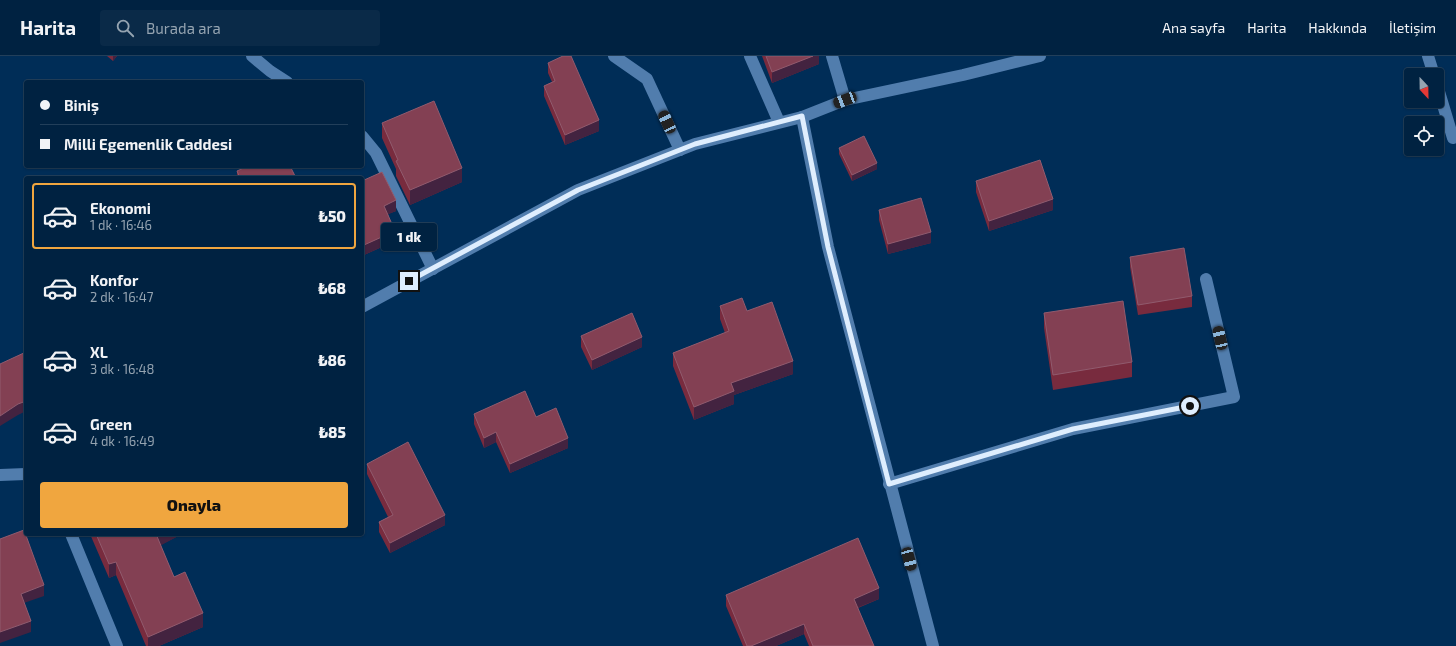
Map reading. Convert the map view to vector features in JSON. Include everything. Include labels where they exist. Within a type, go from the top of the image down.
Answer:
[{"type":"street","points":[[252,56],[284,80]]},
{"type":"street","points":[[614,56],[647,79],[680,150]]},
{"type":"street","points":[[750,56],[779,122]]},
{"type":"street","points":[[832,56],[845,100]]},
{"type":"street","points":[[364,306],[578,190],[695,144],[802,116],[845,100],[963,75],[1040,56]]},
{"type":"street","points":[[1428,56],[1432,68]]},
{"type":"street","points":[[1444,108],[1453,138]]},
{"type":"street","points":[[802,116],[828,247],[889,484],[933,646]]},
{"type":"street","points":[[364,138],[376,153],[433,269]]},
{"type":"street","points":[[889,484],[1073,429],[1234,397],[1206,279]]},
{"type":"street","points":[[0,475],[24,474]]},
{"type":"street","points":[[72,536],[117,646]]},
{"type":"building","points":[[563,56],[571,56],[599,120],[565,135],[544,86],[555,81],[548,63]]},
{"type":"building","points":[[766,56],[813,56],[772,72]]},
{"type":"building","points":[[434,101],[462,168],[410,190],[396,161],[398,160],[382,123]]},
{"type":"building","points":[[864,136],[877,163],[852,175],[839,148]]},
{"type":"building","points":[[1040,160],[1053,199],[989,221],[976,181]]},
{"type":"building","points":[[244,168],[291,168],[295,176],[239,176],[237,171]]},
{"type":"building","points":[[382,172],[396,200],[384,206],[395,231],[364,245],[364,180]]},
{"type":"building","points":[[921,198],[931,232],[888,244],[879,210]]},
{"type":"building","points":[[1184,248],[1192,296],[1138,305],[1130,257]]},
{"type":"building","points":[[742,298],[747,311],[772,302],[793,361],[731,383],[734,391],[694,407],[673,353],[729,331],[720,306]]},
{"type":"building","points":[[1123,301],[1132,362],[1053,375],[1044,313]]},
{"type":"building","points":[[632,313],[642,337],[592,360],[581,336]]},
{"type":"building","points":[[24,353],[24,402],[0,416],[0,364]]},
{"type":"building","points":[[525,391],[536,417],[556,408],[568,438],[510,464],[496,432],[484,438],[474,414]]},
{"type":"building","points":[[408,442],[445,515],[390,543],[379,522],[393,515],[367,464]]},
{"type":"building","points":[[24,530],[24,536],[26,536],[44,585],[21,594],[31,621],[0,632],[0,539]]},
{"type":"building","points":[[97,536],[157,536],[174,577],[185,572],[203,613],[148,637],[116,562],[109,564]]},
{"type":"building","points":[[858,538],[879,588],[854,599],[874,646],[813,646],[804,624],[751,646],[747,646],[726,595]]},
{"type":"route","points":[[409,281],[578,190],[695,144],[802,116],[828,247],[889,484],[1073,429],[1190,406]]}]
